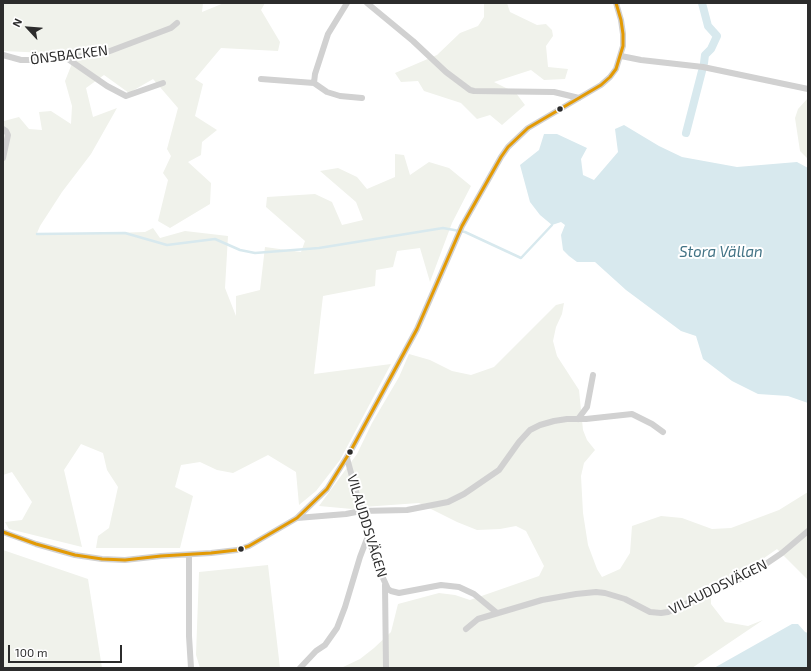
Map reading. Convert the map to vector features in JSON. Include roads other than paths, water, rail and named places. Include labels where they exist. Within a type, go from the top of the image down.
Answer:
[{"type":"street","points":[[314,84],[315,74],[328,34],[347,3]]},
{"type":"street","points":[[367,3],[446,72],[470,90],[554,92],[579,98]]},
{"type":"street","points":[[3,532],[58,551],[102,560],[125,560],[237,550],[249,546],[297,518],[327,489],[347,458],[417,329],[462,226],[501,157],[528,128],[601,85],[616,69],[623,46],[623,34],[616,3]]},
{"type":"street","name":"ÖNSBACKEN","points":[[3,55],[21,60],[50,60],[62,57],[83,56],[110,51],[170,28],[177,23]]},
{"type":"street","points":[[621,56],[641,60],[703,67],[808,89]]},
{"type":"street","points":[[62,57],[68,59],[107,86],[126,96],[163,83]]},
{"type":"street","points":[[261,79],[314,84],[323,90],[340,96],[362,98]]},
{"type":"street","points":[[3,129],[8,135],[3,158]]},
{"type":"street","points":[[578,419],[587,407],[593,375]]},
{"type":"street","points":[[297,518],[346,514],[361,511],[407,510],[448,502],[464,494],[499,470],[519,442],[534,428],[554,421],[632,414],[652,424],[663,432]]},
{"type":"street","name":"VILAUDDSVÄGEN","points":[[347,458],[368,536],[384,583],[390,591],[399,593],[441,585],[459,587],[474,594],[496,613],[558,596],[596,592],[625,599],[654,613],[668,612],[751,574],[782,553],[808,531]]},
{"type":"street","points":[[300,668],[316,651],[325,645],[337,628],[368,536]]},
{"type":"street","points":[[189,555],[189,636],[191,668]]},
{"type":"street","points":[[384,583],[386,668]]},
{"type":"street","points":[[466,629],[478,619],[496,613]]},
{"type":"water","name":"Stora Vällan","points":[[624,125],[659,146],[682,157],[737,167],[797,162],[808,168],[808,403],[788,396],[758,394],[732,381],[703,359],[696,336],[681,331],[626,290],[595,262],[577,262],[569,256],[563,250],[561,235],[565,225],[561,222],[552,225],[540,215],[530,202],[520,165],[539,150],[544,134],[557,134],[587,148],[581,159],[583,175],[594,180],[618,152],[615,129]]},
{"type":"water","points":[[792,624],[798,624],[805,632],[808,633],[808,668],[714,668]]},
{"type":"waterway","points":[[702,3],[708,26],[717,36],[711,49],[705,55],[704,63]]},
{"type":"waterway","points":[[686,133],[702,71]]},
{"type":"waterway","points":[[37,234],[125,233],[167,245],[215,239],[240,250],[255,253],[319,248],[443,228],[465,232],[521,258],[552,225]]}]
